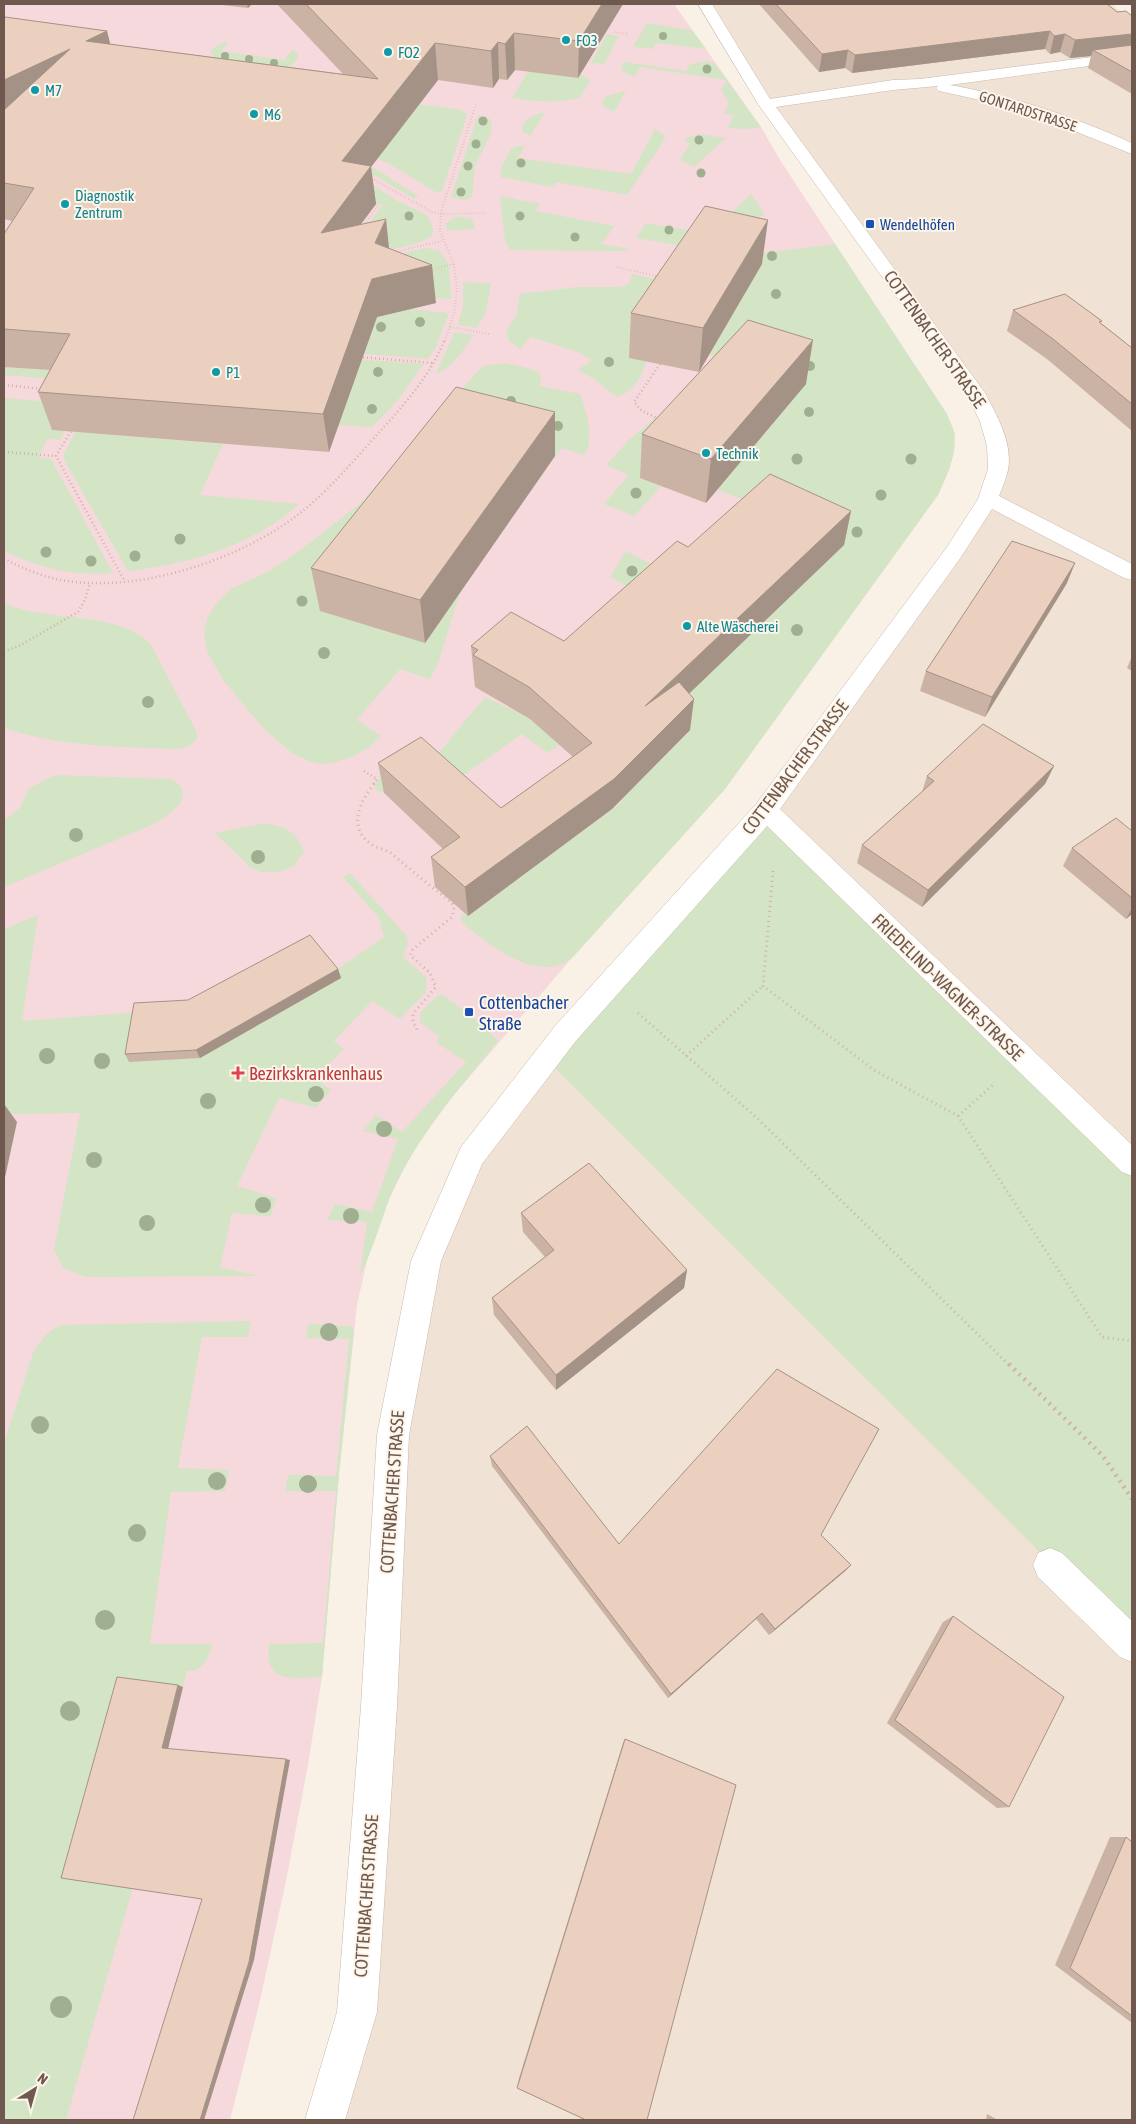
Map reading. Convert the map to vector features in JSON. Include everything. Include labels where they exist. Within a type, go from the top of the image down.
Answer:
[{"type":"street","points":[[705,4],[766,104]]},
{"type":"street","name":"GONTARDSTRASSE","points":[[766,104],[894,85],[920,84],[1132,56]]},
{"type":"street","name":"GONTARDSTRASSE","points":[[920,84],[1002,100],[1132,149]]},
{"type":"street","name":"COTTENBACHER STRASSE","points":[[325,2120],[357,2012],[379,1706],[393,1436],[426,1261],[471,1156],[565,1034],[772,815],[954,552],[988,499],[998,469],[997,446],[990,421],[975,393],[766,104]]},
{"type":"street","points":[[988,499],[1132,573]]},
{"type":"street","name":"FRIEDELIND-WAGNER-STRASSE","points":[[772,815],[1021,1058],[1132,1162]]},
{"type":"street","points":[[1050,1565],[1132,1645]]},
{"type":"path","points":[[614,32],[629,34]]},
{"type":"path","points":[[4,559],[41,575],[65,581],[90,583],[163,574],[206,563],[270,534],[291,520],[355,460],[428,374],[450,327],[457,306],[454,264],[442,241],[440,223],[443,203],[476,104]]},
{"type":"path","points":[[365,176],[420,207],[442,214],[486,213]]},
{"type":"path","points":[[361,232],[378,206]]},
{"type":"path","points":[[387,253],[442,241]]},
{"type":"path","points":[[427,270],[454,264]]},
{"type":"path","points":[[616,267],[660,278]]},
{"type":"path","points":[[450,306],[457,306]]},
{"type":"path","points":[[450,327],[489,334]]},
{"type":"path","points":[[356,357],[433,363]]},
{"type":"path","points":[[660,364],[634,402],[646,412],[660,419]]},
{"type":"path","points":[[4,385],[49,389]]},
{"type":"path","points":[[56,456],[75,425]]},
{"type":"path","points":[[4,452],[56,456]]},
{"type":"path","points":[[56,456],[124,580]]},
{"type":"path","points":[[4,651],[20,646],[78,612],[85,600],[90,583]]},
{"type":"path","points":[[364,771],[376,779],[358,809],[358,821],[362,834],[371,844],[389,852],[452,903],[454,908],[452,917],[411,952],[410,955],[430,973],[436,987],[413,1014],[413,1023],[417,1028],[416,1033]]},
{"type":"path","points":[[686,1056],[763,986],[772,815]]},
{"type":"path","points":[[763,986],[874,1070],[958,1116],[1102,1337],[1132,1341]]},
{"type":"path","points":[[609,987],[758,1119],[1103,1456],[1132,1499]]},
{"type":"path","points":[[958,1116],[1021,1058]]},
{"type":"shaded area","name":"Bezirkskrankenhaus","points":[[4,4],[674,4],[761,127],[780,160],[947,414],[955,434],[954,451],[949,470],[938,495],[725,789],[572,958],[446,1104],[413,1150],[389,1199],[369,1252],[357,1305],[339,1474],[322,1677],[308,1765],[286,1881],[259,2005],[230,2120],[4,2120]]},
{"type":"shaded area","points":[[702,4],[1112,4],[1132,25],[1132,2120],[334,2120],[360,2011],[395,1437],[428,1262],[472,1158],[733,850],[994,496],[992,421],[713,25]]},
{"type":"green space","points":[[647,23],[692,30],[706,49],[656,43],[652,49],[633,47]]},
{"type":"green space","points":[[607,34],[619,36],[604,64],[591,63]]},
{"type":"green space","points":[[224,42],[229,42],[221,51],[284,60],[292,50],[297,52],[298,59],[290,66],[283,68],[214,58],[210,50]]},
{"type":"green space","points":[[708,61],[715,64],[761,127],[748,129],[728,128],[734,115],[724,114],[729,103],[721,90],[726,80],[640,67],[635,77],[623,72],[621,68],[624,62],[686,71],[690,64]]},
{"type":"green space","points":[[152,67],[462,110],[467,115],[442,191],[437,193],[388,163],[377,159],[395,112]]},
{"type":"green space","points":[[531,67],[547,74],[577,78],[580,74],[589,79],[590,82],[579,98],[570,100],[546,101],[512,98]]},
{"type":"green space","points":[[626,91],[614,112],[603,106],[602,102],[606,96]]},
{"type":"green space","points":[[545,113],[530,136],[523,132],[522,127],[529,118]]},
{"type":"green space","points":[[478,115],[490,119],[492,123],[490,136],[475,166],[472,197],[463,200],[451,197]]},
{"type":"green space","points":[[655,129],[664,135],[665,139],[627,195],[556,182],[552,187],[501,177],[501,168],[510,150],[516,146],[525,146],[518,158],[631,174]]},
{"type":"green space","points":[[699,134],[726,138],[694,167],[680,160],[690,144],[684,140]]},
{"type":"green space","points":[[363,165],[376,169],[418,196],[414,199],[378,177],[360,170]]},
{"type":"green space","points":[[368,182],[396,200],[427,215],[433,228],[433,234],[411,245],[367,253],[367,227],[382,205],[339,198]]},
{"type":"green space","points":[[751,194],[765,215],[744,219],[764,253],[835,244],[947,414],[955,441],[953,457],[938,495],[725,789],[572,958],[561,964],[549,967],[526,964],[493,946],[470,929],[460,917],[464,913],[468,916],[622,802],[589,776],[765,507],[717,490],[805,385],[709,355],[762,264],[700,249],[636,238],[646,223],[717,235],[724,220]]},
{"type":"green space","points":[[500,196],[540,204],[535,211],[614,226],[602,244],[629,249],[627,251],[510,250],[505,241]]},
{"type":"green space","points":[[457,216],[472,219],[475,229],[447,231],[446,223]]},
{"type":"green space","points":[[426,248],[440,251],[449,265],[451,299],[416,296],[365,320],[411,309],[449,313],[435,349],[428,359],[202,341],[370,260]]},
{"type":"green space","points":[[632,274],[678,284],[641,375],[634,386],[625,394],[617,397],[594,379],[578,370],[592,360],[578,352],[531,337],[520,349],[509,341],[506,331],[516,316],[520,294],[577,287],[621,287],[630,282]]},
{"type":"green space","points":[[463,282],[491,283],[486,313],[476,328],[458,325],[463,306]]},
{"type":"green space","points":[[455,332],[473,335],[452,364],[441,372],[436,373]]},
{"type":"green space","points":[[189,347],[424,364],[397,401],[372,427],[339,425]]},
{"type":"green space","points":[[504,363],[539,372],[540,386],[580,394],[587,417],[589,432],[588,448],[585,455],[562,448],[555,457],[459,431],[460,593],[438,663],[430,679],[400,669],[357,720],[381,736],[369,747],[352,757],[322,764],[308,761],[292,753],[264,729],[224,681],[207,652],[204,633],[208,616],[216,604],[231,589],[267,572],[298,552],[362,502],[431,422],[483,366]]},
{"type":"green space","points":[[4,367],[132,376],[128,385],[4,375]]},
{"type":"green space","points":[[4,398],[78,404],[60,440],[48,439],[38,457],[51,459],[113,573],[97,574],[57,570],[44,567],[4,551]]},
{"type":"green space","points":[[88,407],[103,434],[223,444],[200,495],[299,504],[281,519],[261,531],[219,551],[197,558],[128,571],[64,460],[64,454]]},
{"type":"green space","points":[[655,418],[683,426],[640,478],[661,486],[634,516],[604,504],[629,475],[607,464],[629,440]]},
{"type":"green space","points":[[626,551],[657,567],[632,589],[610,577]]},
{"type":"green space","points":[[4,603],[40,613],[82,618],[121,626],[138,634],[151,645],[196,731],[197,738],[191,745],[180,749],[91,745],[47,739],[4,728]]},
{"type":"green space","points":[[485,697],[519,713],[534,699],[546,733],[559,745],[547,753],[522,734],[458,779],[425,768],[384,793],[375,790],[376,782],[409,746],[436,756]]},
{"type":"green space","points":[[55,775],[171,779],[183,791],[183,797],[174,810],[154,824],[4,887],[4,821],[20,808],[29,788]]},
{"type":"green space","points":[[765,811],[1021,1062],[1132,1166],[1132,1644],[547,1060]]},
{"type":"green space","points":[[265,823],[290,831],[298,839],[304,852],[294,866],[278,872],[261,872],[251,868],[215,833]]},
{"type":"green space","points":[[350,873],[406,935],[408,943],[403,955],[405,959],[426,977],[426,992],[400,1019],[372,1001],[334,1041],[344,1049],[315,1079],[331,1090],[316,1108],[279,1098],[237,1186],[276,1198],[271,1216],[232,1213],[220,1267],[259,1276],[85,1277],[63,1268],[54,1250],[80,1113],[4,1114],[4,929],[38,915],[22,1021],[139,1012],[335,971],[384,937],[379,918],[343,877]]},
{"type":"green space","points":[[442,994],[479,1022],[498,1041],[438,1116],[400,1175],[371,1251],[360,1274],[367,1222],[327,1220],[335,1204],[372,1212],[398,1139],[363,1131],[376,1115],[402,1132],[466,1062],[436,1042],[440,1037],[420,1022],[420,1013],[436,997]]},
{"type":"green space","points":[[251,1321],[248,1337],[202,1337],[178,1468],[229,1470],[225,1491],[171,1492],[150,1644],[212,1644],[210,1654],[205,1663],[193,1671],[187,1671],[183,1687],[123,1679],[133,1887],[66,2120],[4,2120],[4,1443],[34,1350],[47,1334],[60,1325]]},
{"type":"green space","points":[[308,1324],[351,1326],[354,1330],[339,1474],[322,1677],[291,1678],[276,1673],[271,1667],[269,1644],[323,1643],[336,1491],[285,1491],[288,1475],[336,1476],[349,1339],[306,1338]]},
{"type":"building","points":[[306,4],[602,4],[579,41],[514,33],[505,44],[498,42],[491,51],[435,43],[342,161],[371,166],[321,233],[386,219],[375,243],[432,265],[372,279],[323,414],[38,392],[70,334],[4,329],[4,234],[34,188],[4,183],[4,110],[70,49],[4,80],[4,18],[107,31],[86,41],[378,79]]},
{"type":"building","points":[[776,4],[1107,4],[1117,12],[1126,11],[1132,16],[1132,34],[1075,40],[1065,34],[1054,36],[1050,31],[855,55],[848,50],[822,54]]},
{"type":"building","points":[[1132,45],[1132,72],[1093,50]]},
{"type":"building","points":[[705,206],[768,220],[703,328],[631,313]]},
{"type":"building","points":[[1065,294],[1102,321],[1099,322],[1132,348],[1132,404],[1053,339],[1013,310]]},
{"type":"building","points":[[748,320],[813,340],[711,459],[642,434]]},
{"type":"building","points":[[456,387],[555,412],[420,600],[311,568]]},
{"type":"building","points":[[770,474],[851,511],[645,706],[679,682],[694,699],[614,779],[465,887],[431,857],[460,837],[378,763],[421,737],[501,808],[592,743],[529,687],[473,655],[478,650],[471,646],[511,612],[564,641],[677,541],[688,547]]},
{"type":"building","points":[[1012,541],[1075,563],[992,697],[926,671]]},
{"type":"building","points":[[983,724],[1054,766],[928,890],[862,845],[934,781],[927,776]]},
{"type":"building","points":[[1116,818],[1132,831],[1132,898],[1072,848]]},
{"type":"building","points":[[310,935],[338,969],[196,1050],[125,1054],[134,1003],[188,1000]]},
{"type":"building","points":[[589,1163],[687,1270],[556,1375],[492,1298],[554,1250],[521,1213]]},
{"type":"building","points":[[777,1369],[879,1429],[821,1535],[851,1565],[775,1629],[762,1613],[671,1694],[490,1456],[527,1426],[619,1544]]},
{"type":"building","points":[[953,1616],[1064,1697],[1009,1807],[895,1720]]},
{"type":"building","points":[[117,1677],[178,1685],[162,1748],[286,1759],[249,1962],[200,2120],[133,2120],[202,1899],[61,1878]]},
{"type":"building","points":[[625,1739],[736,1785],[647,2120],[586,2120],[517,2088]]},
{"type":"building","points":[[1126,1837],[1132,1842],[1132,2016],[1070,1968]]},
{"type":"place","name":"FO3","points":[[566,40]]},
{"type":"place","name":"FO2","points":[[388,52]]},
{"type":"place","name":"M7","points":[[35,90]]},
{"type":"place","name":"M6","points":[[254,114]]},
{"type":"place","name":"Diagnostik Zentrum","points":[[65,204]]},
{"type":"place","name":"Wendelhöfen","points":[[870,224]]},
{"type":"place","name":"P1","points":[[216,372]]},
{"type":"place","name":"Technik","points":[[706,453]]},
{"type":"place","name":"Alte Wäscherei","points":[[687,626]]},
{"type":"place","name":"Cottenbacher Straße","points":[[469,1012]]},
{"type":"place","name":"Bezirkskrankenhaus","points":[[238,1073]]}]
